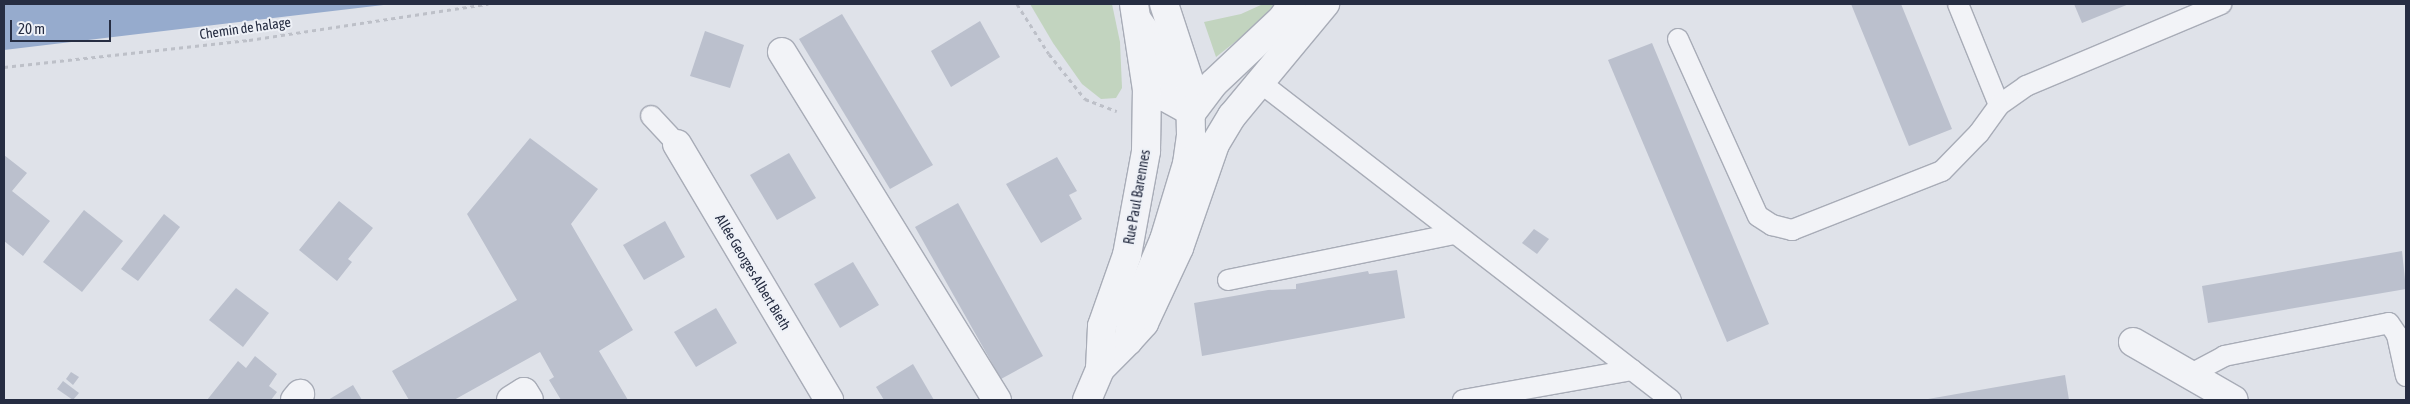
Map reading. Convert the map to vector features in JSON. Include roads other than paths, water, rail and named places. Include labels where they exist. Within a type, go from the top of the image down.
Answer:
[{"type":"street","points":[[1128,341],[1132,315],[1164,240],[1187,164],[1192,112],[1190,83],[1164,4]]},
{"type":"street","points":[[1192,112],[1214,83],[1282,19],[1292,4]]},
{"type":"street","name":"Rue Paul Barennes","points":[[1100,369],[1144,322],[1179,248],[1215,144],[1232,116],[1325,4]]},
{"type":"street","name":"Rue Paul Barennes","points":[[1136,12],[1156,47],[1165,97],[1192,112]]},
{"type":"street","name":"Rue Paul Barennes","points":[[1087,400],[1100,369],[1102,326],[1127,255],[1146,151],[1147,116],[1136,12]]},
{"type":"street","points":[[782,52],[997,400]]},
{"type":"street","points":[[1147,116],[1192,112],[1232,116]]},
{"type":"street","name":"Allée Georges Albert Bieth","points":[[677,144],[829,400]]},
{"type":"street","points":[[2133,342],[2234,400]]},
{"type":"street","points":[[511,400],[524,392],[529,400]]},
{"type":"lane","points":[[1958,4],[2000,105]]},
{"type":"lane","points":[[1678,39],[1758,216],[1772,225],[1792,230],[1942,171],[1978,133],[2000,105],[2026,86],[2221,4]]},
{"type":"lane","points":[[1261,83],[1671,400]]},
{"type":"lane","points":[[651,116],[677,144]]},
{"type":"lane","points":[[1228,280],[1455,234]]},
{"type":"lane","points":[[2189,375],[2224,356],[2390,324],[2397,335],[2406,376]]},
{"type":"lane","points":[[1463,400],[1632,370]]},
{"type":"water","points":[[4,4],[392,4],[4,50]]}]
